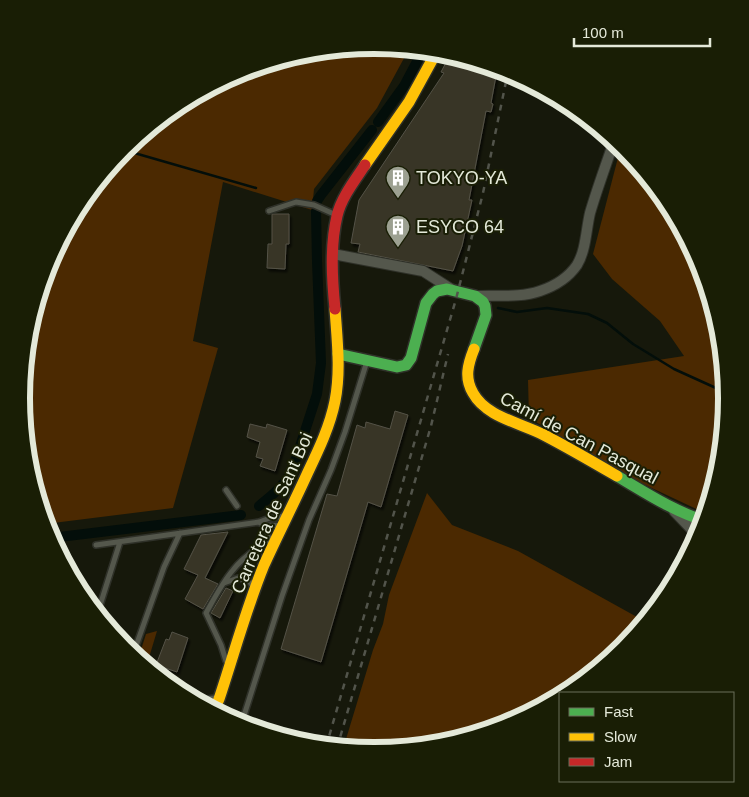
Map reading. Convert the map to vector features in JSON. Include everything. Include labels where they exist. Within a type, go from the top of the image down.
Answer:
[{"type":"main road","name":"Carretera de Sant Boi","points":[[217,704],[255,589],[288,513],[312,465],[328,426],[335,400],[338,354],[333,254],[337,215],[352,184],[409,102],[434,60]]},
{"type":"main road","points":[[338,354],[397,367],[406,365],[412,358],[426,303],[429,298],[441,290],[452,290],[476,296]]},
{"type":"main road","name":"Camí de Can Pasqual","points":[[476,296],[483,302],[486,310],[485,320],[467,371],[470,388],[477,400],[491,412],[542,434],[670,507]]},
{"type":"main road","points":[[670,507],[697,519]]},
{"type":"street","points":[[476,296],[522,295],[539,292],[566,278],[573,270],[582,253],[590,215],[612,149]]},
{"type":"street","points":[[333,254],[423,271],[452,290]]},
{"type":"street","points":[[670,507],[693,531]]},
{"type":"lane","points":[[269,211],[296,202],[314,205],[337,215]]},
{"type":"lane","points":[[243,717],[282,596],[309,520],[345,432],[367,360]]},
{"type":"lane","points":[[226,490],[237,506]]},
{"type":"lane","points":[[96,545],[259,522],[288,513]]},
{"type":"lane","points":[[259,522],[281,530]]},
{"type":"lane","points":[[264,543],[268,534],[266,525]]},
{"type":"lane","points":[[229,671],[221,644],[206,613],[233,569],[281,530]]},
{"type":"lane","points":[[136,647],[164,567],[180,534]]},
{"type":"lane","points":[[100,606],[120,542]]},
{"type":"lane","points":[[223,583],[238,578],[249,581],[255,589]]},
{"type":"lane","points":[[208,700],[215,698],[219,700]]},
{"type":"shaded area","points":[[352,55],[405,56],[377,108],[314,189],[312,210],[223,182],[193,341],[218,348],[173,508],[53,523],[48,509],[33,443],[30,399],[33,354],[48,288],[76,226],[115,171],[147,139],[202,100],[264,72],[307,61]]},
{"type":"shaded area","points":[[619,156],[648,189],[673,226],[693,267],[707,309],[716,354],[719,399],[716,443],[700,511],[639,482],[529,418],[528,380],[684,356],[660,321],[612,279],[593,254]]},
{"type":"shaded area","points":[[427,493],[452,525],[518,551],[640,619],[602,658],[584,672],[547,697],[506,717],[464,731],[419,740],[374,743],[345,741],[373,650],[383,624],[389,595]]},
{"type":"shaded area","points":[[157,631],[149,659],[140,651],[146,634]]},
{"type":"building","points":[[446,62],[496,76],[491,112],[486,111],[469,200],[472,200],[462,246],[453,271],[358,252],[360,244],[351,243],[359,200],[444,73],[441,72]]},
{"type":"building","points":[[272,214],[289,214],[289,244],[286,244],[285,269],[267,268],[268,244],[272,244]]},
{"type":"building","points":[[395,411],[408,415],[381,507],[368,502],[321,662],[281,649],[327,494],[337,496],[357,425],[365,428],[366,422],[390,429]]},
{"type":"building","points":[[250,424],[266,428],[267,424],[287,430],[275,471],[260,466],[263,459],[256,457],[260,442],[247,437]]},
{"type":"building","points":[[228,532],[205,578],[218,584],[203,609],[185,599],[198,575],[184,569],[201,535]]},
{"type":"building","points":[[226,588],[233,591],[220,618],[211,613]]},
{"type":"building","points":[[172,632],[188,638],[177,672],[156,665],[166,639],[169,640]]},
{"type":"waterway","points":[[378,122],[404,86],[419,57]]},
{"type":"waterway","points":[[317,201],[372,130]]},
{"type":"waterway","points":[[133,153],[256,188]]},
{"type":"waterway","points":[[259,506],[281,486],[292,471],[317,394],[321,363],[316,211]]},
{"type":"waterway","points":[[498,308],[517,312],[547,308],[588,314],[607,323],[633,344],[674,369],[719,389]]},
{"type":"waterway","points":[[59,537],[241,515]]},
{"type":"railway","points":[[328,740],[456,299],[483,193],[506,80]]},
{"type":"railway","points":[[339,741],[431,426],[448,354]]},
{"type":"traffic: fast","points":[[338,354],[397,367],[406,365],[411,358],[426,303],[437,291],[447,289],[475,296],[485,306],[486,315],[474,349]]},
{"type":"traffic: fast","points":[[617,476],[671,507],[697,518]]},
{"type":"traffic: slow","points":[[365,165],[409,102],[432,59]]},
{"type":"traffic: slow","points":[[217,704],[251,598],[264,565],[316,455],[330,419],[338,378],[335,309]]},
{"type":"traffic: slow","points":[[474,349],[469,366],[470,387],[486,408],[495,414],[544,435],[617,476]]},
{"type":"traffic: jam","points":[[335,309],[332,251],[337,216],[345,196],[365,165]]},
{"type":"place","name":"TOKYO-YA","points":[[398,199]]},
{"type":"place","name":"ESYCO 64","points":[[398,248]]}]
